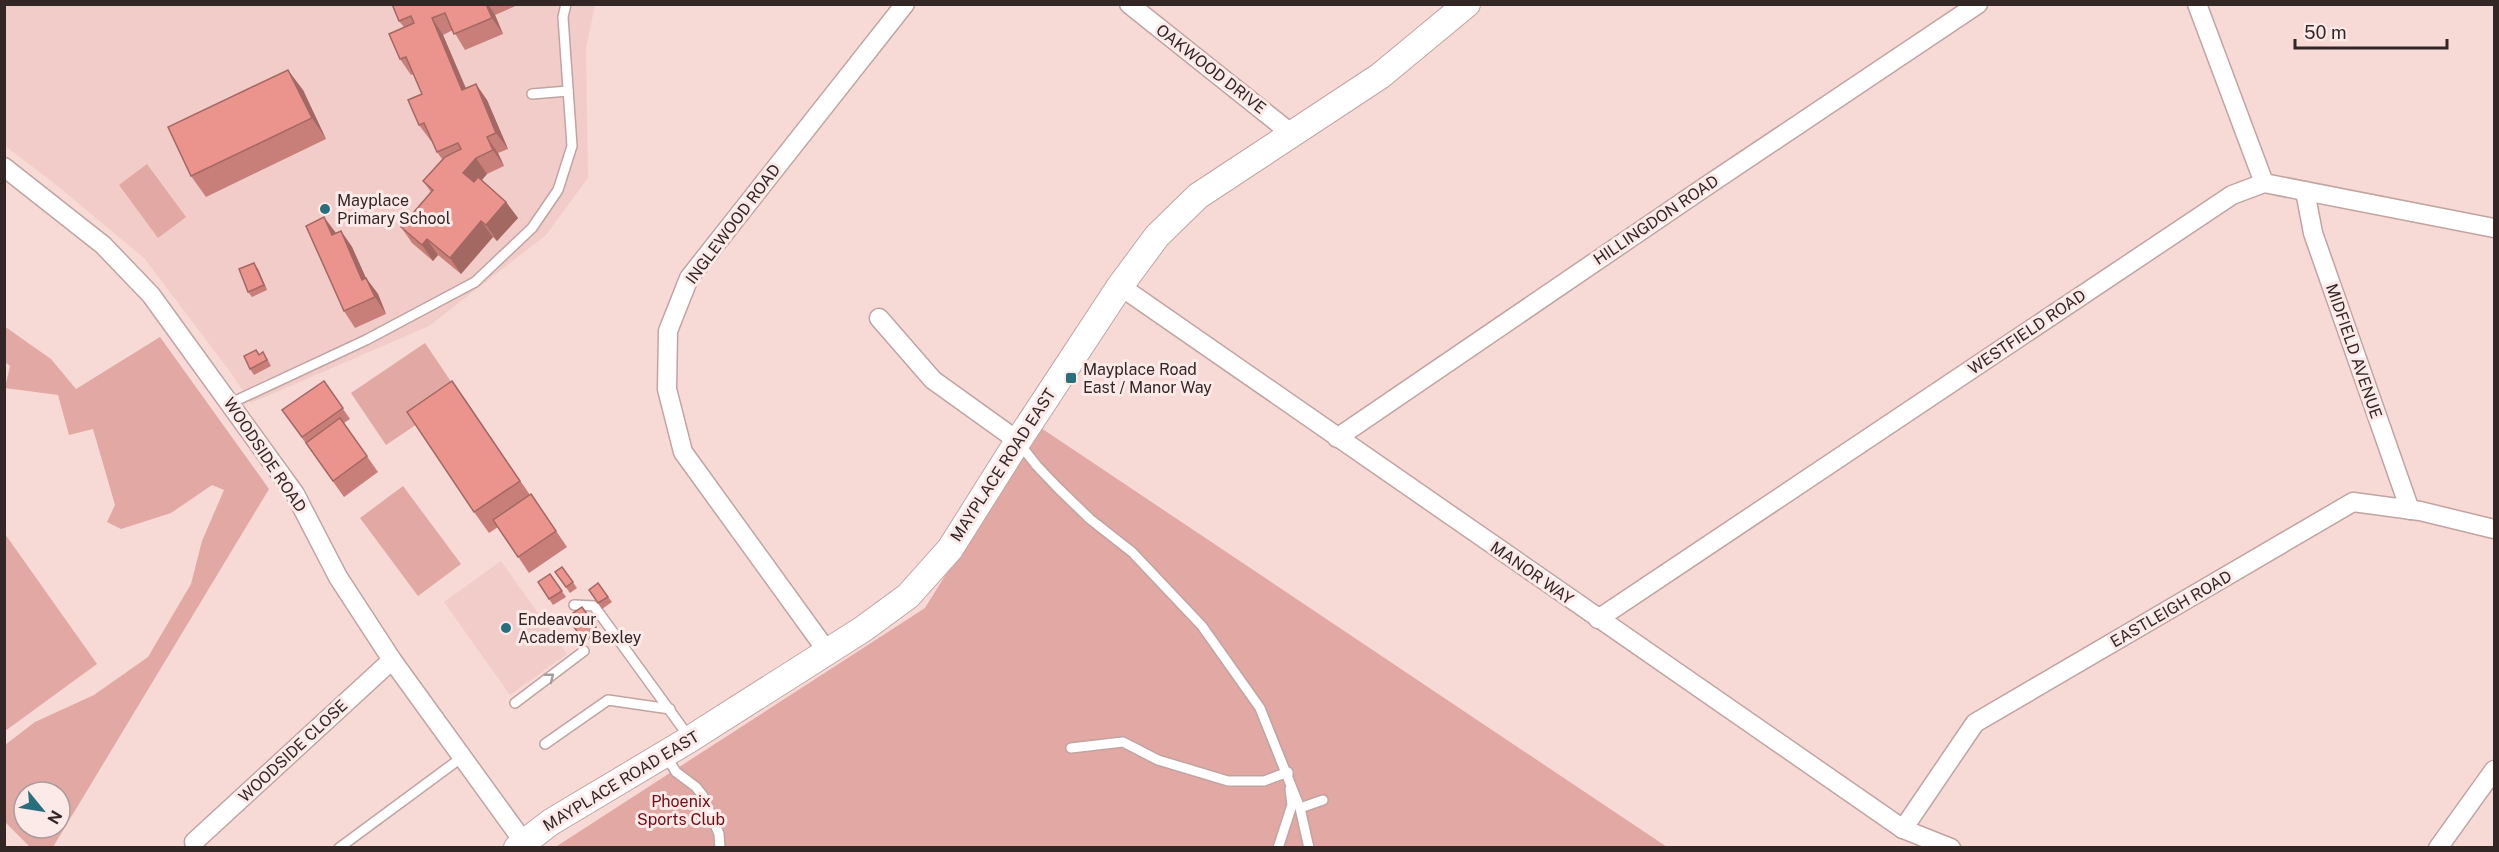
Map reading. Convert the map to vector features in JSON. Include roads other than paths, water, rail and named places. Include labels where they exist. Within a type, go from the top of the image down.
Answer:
[{"type":"street","name":"INGLEWOOD ROAD","points":[[827,651],[683,452],[667,388],[668,331],[689,278],[904,4]]},
{"type":"street","name":"OAKWOOD DRIVE","points":[[1129,4],[1292,134]]},
{"type":"street","name":"MAYPLACE ROAD EAST","points":[[520,844],[551,822],[690,739],[863,629],[908,596],[950,549],[1120,286],[1157,236],[1195,199],[1380,76],[1467,4]]},
{"type":"street","name":"HILLINGDON ROAD","points":[[1337,438],[1978,4]]},
{"type":"street","points":[[2197,4],[2264,183],[2494,228]]},
{"type":"street","name":"WOODSIDE ROAD","points":[[4,166],[103,245],[152,295],[295,494],[338,577],[392,660],[520,844]]},
{"type":"street","name":"WESTFIELD ROAD","points":[[1598,619],[2232,195],[2264,183]]},
{"type":"street","name":"MIDFIELD AVENUE","points":[[2305,191],[2313,233],[2410,510]]},
{"type":"street","name":"MANOR WAY","points":[[1120,286],[1903,829],[1951,848]]},
{"type":"street","points":[[879,318],[933,380],[1018,441]]},
{"type":"street","name":"EASTLEIGH ROAD","points":[[1903,829],[1975,723],[2354,502],[2410,510],[2494,529]]},
{"type":"street","name":"WOODSIDE CLOSE","points":[[194,842],[392,660]]},
{"type":"street","points":[[2438,848],[2494,770]]},
{"type":"lane","points":[[231,403],[366,340],[475,282],[532,228],[558,190],[572,146],[563,17],[566,4]]},
{"type":"lane","points":[[532,94],[568,91]]},
{"type":"lane","points":[[1018,441],[1058,488],[1090,519],[1132,552],[1202,626],[1260,708],[1288,772],[1310,848]]},
{"type":"lane","points":[[574,605],[594,606],[690,739]]},
{"type":"lane","points":[[515,704],[584,651]]},
{"type":"lane","points":[[546,744],[608,700],[670,709]]},
{"type":"lane","points":[[1071,748],[1123,742],[1158,760],[1228,781],[1264,781],[1288,772]]},
{"type":"lane","points":[[664,754],[676,772],[696,787],[703,796],[719,834],[720,848]]},
{"type":"lane","points":[[339,848],[461,758]]},
{"type":"lane","points":[[1278,848],[1292,805],[1288,772]]},
{"type":"lane","points":[[1300,808],[1323,800]]},
{"type":"place","name":"Mayplace Primary School","points":[[325,209]]},
{"type":"place","name":"Mayplace Road East / Manor Way","points":[[1071,378]]},
{"type":"place","name":"Endeavour Academy Bexley","points":[[506,628]]},
{"type":"park label","name":"Phoenix Sports Club","points":[[681,810]]}]
